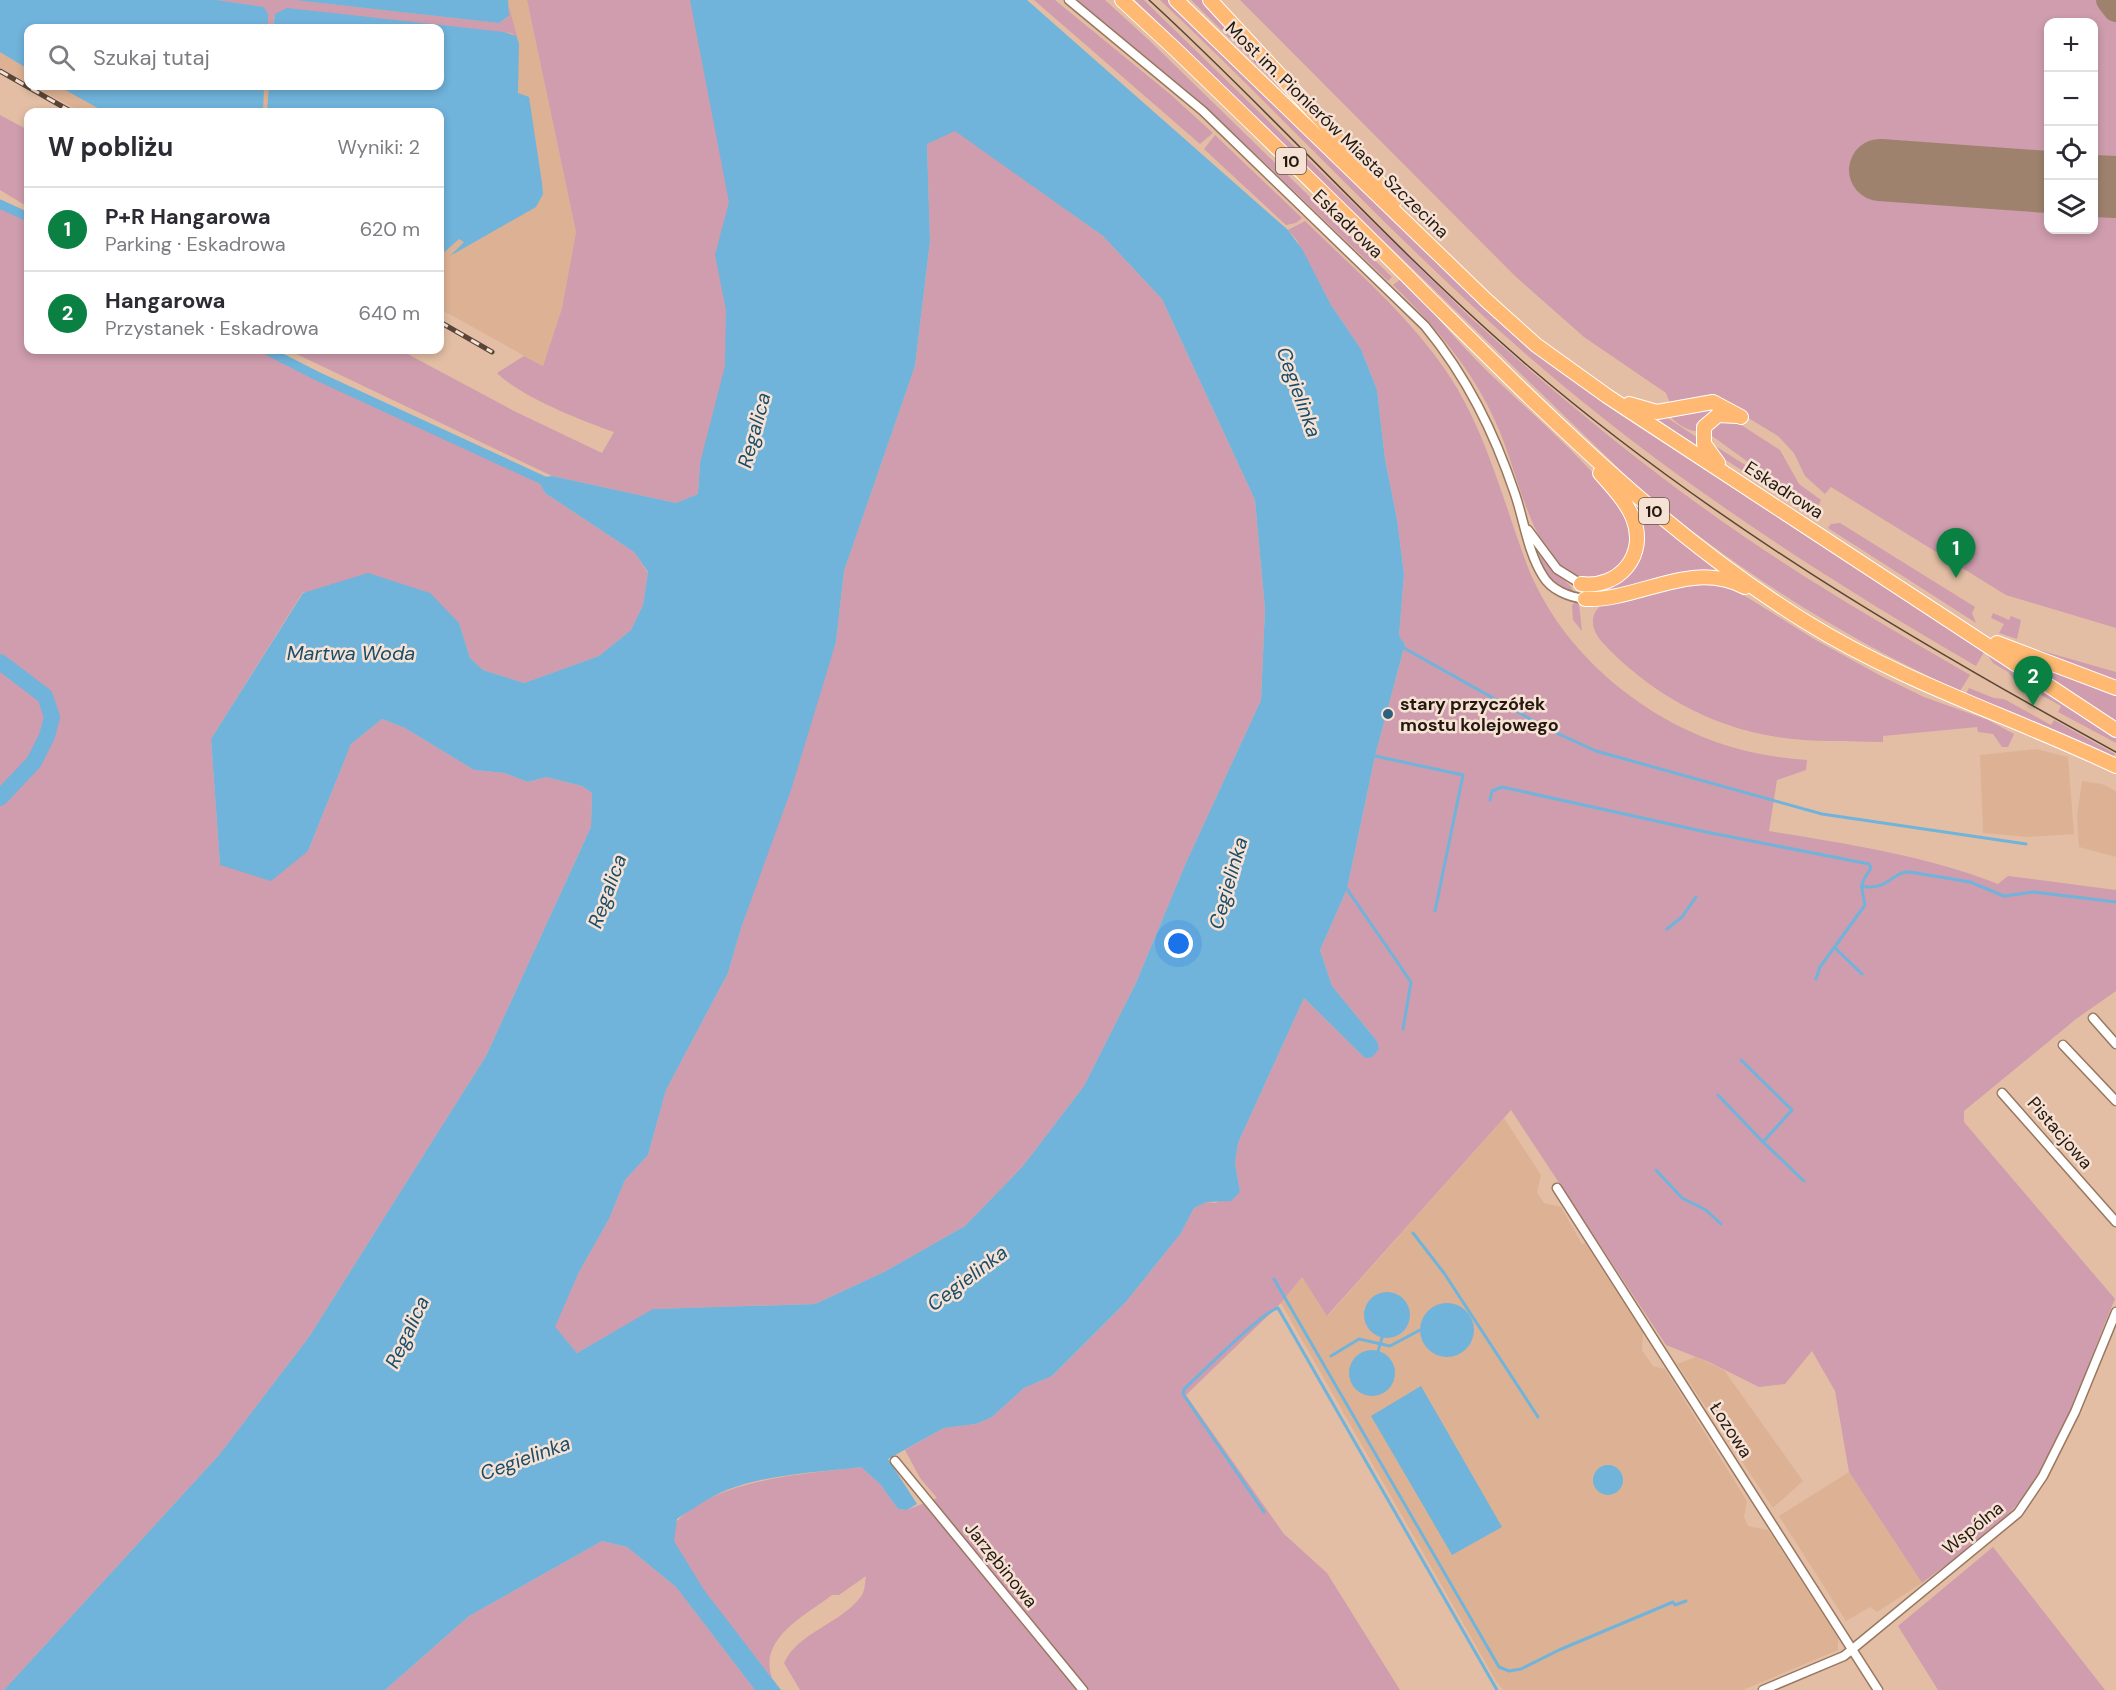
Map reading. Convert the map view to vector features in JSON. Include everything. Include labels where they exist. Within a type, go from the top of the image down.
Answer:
[{"type":"main road","name":"10","points":[[1122,0],[1185,58],[1542,409],[1671,525],[1776,602],[1833,638],[1912,679],[2116,766]]},
{"type":"main road","name":"Most im. Pionierów Miasta Szczecina","points":[[1176,0],[1447,261]]},
{"type":"main road","points":[[1210,0],[1349,148],[1447,261]]},
{"type":"main road","name":"Eskadrowa","points":[[1447,261],[1536,345],[1607,396],[2116,730]]},
{"type":"main road","points":[[1607,396],[1654,412],[1706,402],[1724,405],[1741,417],[1727,414],[1715,416],[1704,427],[1703,438],[1707,449],[1730,476]]},
{"type":"main road","points":[[1542,409],[1619,494],[1636,528],[1633,558],[1622,573],[1606,583],[1581,584]]},
{"type":"main road","points":[[1585,599],[1614,596],[1681,579],[1707,577],[1737,583],[1776,602]]},
{"type":"main road","points":[[1964,629],[2023,654],[2116,687]]},
{"type":"street","name":"Eskadrowa","points":[[1069,0],[1203,111],[1425,326],[1454,363],[1486,417],[1527,530],[1532,552],[1543,577],[1550,585],[1566,594],[1585,599]]},
{"type":"street","name":"Eskadrowa","points":[[1527,530],[1557,569],[1581,584]]},
{"type":"street","points":[[2093,1018],[2116,1044]]},
{"type":"street","points":[[2063,1045],[2116,1101]]},
{"type":"street","name":"Pistacjowa","points":[[2002,1093],[2116,1222]]},
{"type":"street","name":"Łozowa","points":[[1557,1188],[1878,1690]]},
{"type":"street","name":"Wspólna","points":[[1763,1690],[1844,1656],[2018,1514],[2043,1476],[2074,1412],[2116,1312]]},
{"type":"street","name":"Jarzębinowa","points":[[895,1461],[1083,1690]]},
{"type":"shaded area","points":[[0,0],[527,0],[576,232],[562,308],[543,366],[444,311],[444,108],[74,108],[41,90],[444,90],[444,24],[24,24],[24,81],[0,68]]},
{"type":"shaded area","points":[[216,0],[294,0],[499,23],[509,17],[509,7],[518,40],[512,33],[444,28],[444,24],[378,24],[274,17],[273,24],[268,24],[268,14],[264,7]]},
{"type":"shaded area","points":[[527,0],[709,0],[744,319],[700,463],[698,494],[676,503],[552,476],[296,354],[407,354],[514,411],[602,453],[614,432],[536,399],[497,373],[524,356],[543,366],[562,308],[576,232]]},
{"type":"shaded area","points":[[1034,0],[1055,0],[1170,94],[1213,133],[1200,144]]},
{"type":"shaded area","points":[[1077,0],[1105,0],[1392,277],[1388,281],[1202,103]]},
{"type":"shaded area","points":[[1135,0],[1144,0],[1471,318],[1578,411],[1728,526],[1842,600],[1970,675],[1960,691],[1874,648],[1794,601],[1716,549],[1641,490]]},
{"type":"shaded area","points":[[1160,0],[1169,0],[1183,13],[1490,314],[1547,363],[1622,416],[1984,652],[1976,666],[1861,597],[1748,524],[1693,486],[1587,405],[1486,319],[1438,274]]},
{"type":"shaded area","points":[[1191,0],[1204,0],[1326,133]]},
{"type":"shaded area","points":[[1240,0],[2116,0],[2116,628],[2006,595],[1831,487],[1825,494],[1805,476],[1794,453],[1778,436],[1717,399],[1671,406],[1666,393],[1584,337],[1515,276]]},
{"type":"shaded area","points":[[0,115],[24,128],[24,205],[0,190]]},
{"type":"shaded area","points":[[955,130],[1103,236],[1162,299],[1255,500],[1265,609],[1261,700],[1185,865],[1136,983],[1084,1086],[1023,1166],[965,1226],[884,1272],[815,1304],[654,1309],[577,1353],[554,1327],[579,1272],[609,1219],[625,1180],[648,1155],[666,1090],[728,973],[836,642],[844,571],[915,366],[930,241],[927,144]]},
{"type":"shaded area","points":[[1215,135],[1302,218],[1296,223],[1286,225],[1204,149]]},
{"type":"shaded area","points":[[0,204],[24,215],[24,354],[274,354],[537,478],[545,493],[634,552],[648,573],[643,605],[631,630],[599,656],[524,683],[483,670],[470,658],[459,623],[303,592],[211,739],[220,864],[308,851],[351,744],[382,719],[405,728],[474,770],[504,773],[528,782],[546,777],[582,786],[592,793],[591,827],[486,1056],[309,1337],[219,1455],[4,1690],[0,1690]]},
{"type":"shaded area","points":[[1305,221],[1406,320],[1457,388],[1487,453],[1527,565],[1542,597],[1561,627],[1584,655],[1610,680],[1639,702],[1702,737],[1753,753],[1807,760],[1806,770],[1777,780],[1769,831],[1914,858],[1998,884],[2008,876],[2116,890],[2116,991],[2076,1019],[1964,1111],[1964,1122],[2115,1299],[2059,1436],[2030,1487],[2014,1508],[1993,1529],[1922,1583],[1849,1472],[1835,1391],[1812,1351],[1785,1384],[1759,1387],[1709,1362],[1666,1345],[1511,1110],[1327,1316],[1302,1277],[1281,1303],[1186,1395],[1284,1534],[1327,1573],[1400,1690],[800,1690],[784,1663],[800,1643],[854,1605],[863,1593],[866,1576],[839,1595],[832,1595],[787,1629],[772,1651],[769,1664],[772,1678],[685,1568],[667,1533],[684,1515],[705,1501],[729,1490],[756,1482],[810,1473],[861,1467],[880,1484],[898,1509],[907,1510],[937,1498],[920,1478],[905,1450],[944,1428],[976,1424],[992,1417],[1024,1388],[1052,1376],[1125,1303],[1181,1233],[1194,1208],[1207,1202],[1215,1203],[1240,1192],[1235,1163],[1238,1143],[1304,998],[1365,1058],[1377,1041],[1332,986],[1320,950],[1347,889],[1375,756],[1405,644],[1399,636],[1404,574],[1397,519],[1385,459],[1377,390],[1361,349],[1331,305],[1296,239],[1288,230]]},
{"type":"shaded area","points":[[1401,279],[1485,369],[1590,470],[1624,513],[1632,530],[1632,544],[1623,561],[1609,577],[1584,578],[1572,575],[1562,568],[1550,554],[1531,519],[1503,440],[1487,403],[1451,349],[1393,285]]},
{"type":"shaded area","points":[[1718,407],[1704,418],[1698,431],[1682,426],[1669,414]]},
{"type":"shaded area","points":[[1663,415],[1698,438],[1698,447],[1652,418]]},
{"type":"shaded area","points":[[1735,421],[1780,450],[1799,484],[1821,500],[1819,505],[1800,499],[1762,477],[1755,467],[1708,433],[1715,422]]},
{"type":"shaded area","points":[[1709,442],[1750,468],[1759,479],[1796,501],[1794,504],[1715,453]]},
{"type":"shaded area","points":[[1632,502],[1721,572],[1602,595],[1586,593],[1604,587],[1633,566]]},
{"type":"shaded area","points":[[1840,523],[1975,607],[1972,613],[1976,623],[1828,528],[1831,524]]},
{"type":"shaded area","points":[[1537,552],[1573,591],[1560,586],[1549,577],[1541,565]]},
{"type":"shaded area","points":[[1717,583],[1745,596],[1814,639],[1881,676],[1924,697],[1988,720],[2014,734],[2008,747],[2002,747],[1993,734],[1978,732],[1977,727],[1883,736],[1883,742],[1803,740],[1752,732],[1704,715],[1659,691],[1620,660],[1595,632],[1593,617],[1604,603],[1664,587]]},
{"type":"shaded area","points":[[1576,602],[1579,604],[1582,631],[1573,620],[1572,605]]},
{"type":"shaded area","points":[[1993,613],[2009,620],[2011,616],[2021,620],[2017,639],[1999,633],[2004,624],[1991,618]]},
{"type":"shaded area","points":[[2039,650],[2116,672],[2116,680],[2037,653]]},
{"type":"shaded area","points":[[1988,655],[2116,738],[2116,743],[2058,712],[2061,706],[2014,680],[2008,672],[1993,663]]},
{"type":"shaded area","points":[[2017,655],[2060,675],[2116,695],[2116,721]]},
{"type":"shaded area","points":[[1969,688],[1994,698],[2004,699],[2051,725],[2054,720],[2115,754],[2113,756],[1966,694]]},
{"type":"shaded area","points":[[2036,749],[2068,757],[2074,834],[2028,837],[1983,833],[1980,755]]},
{"type":"shaded area","points":[[2082,781],[2102,784],[2116,791],[2116,857],[2079,847],[2077,816]]},
{"type":"shaded area","points":[[1504,1118],[1541,1175],[1537,1192],[1544,1203],[1561,1207],[1582,1244],[1585,1243],[1643,1333],[1642,1350],[1653,1366],[1665,1369],[1747,1501],[1744,1517],[1748,1526],[1768,1530],[1838,1637],[1838,1650],[1743,1690],[1503,1690],[1496,1681],[1281,1303],[1302,1277],[1328,1316]]},
{"type":"shaded area","points":[[1696,1357],[1724,1370],[1803,1481],[1773,1508],[1677,1364]]},
{"type":"shaded area","points":[[1849,1472],[1922,1583],[1877,1612],[1870,1607],[1846,1621],[1779,1516]]},
{"type":"shaded area","points":[[602,1541],[627,1547],[676,1587],[755,1690],[385,1690],[469,1616]]},
{"type":"shaded area","points":[[1993,1547],[2105,1690],[1938,1690],[1898,1626]]},
{"type":"water","points":[[0,0],[216,0],[264,7],[268,14],[268,24],[24,24],[24,67],[0,52]]},
{"type":"water","points":[[294,0],[508,0],[509,16],[499,23]]},
{"type":"water","points":[[690,0],[1027,0],[1288,230],[1302,249],[1331,305],[1361,349],[1377,390],[1385,459],[1397,519],[1404,574],[1399,636],[1405,644],[1375,756],[1347,889],[1320,950],[1332,986],[1377,1041],[1379,1049],[1372,1057],[1365,1058],[1304,998],[1238,1143],[1235,1163],[1240,1192],[1231,1201],[1207,1202],[1194,1208],[1181,1233],[1125,1303],[1052,1376],[1024,1388],[992,1417],[976,1424],[944,1428],[888,1459],[917,1504],[907,1510],[898,1509],[880,1484],[861,1467],[787,1475],[750,1483],[716,1495],[677,1519],[674,1541],[704,1590],[781,1690],[755,1690],[676,1587],[627,1547],[602,1541],[469,1616],[385,1690],[4,1690],[219,1455],[309,1337],[486,1056],[591,827],[592,793],[582,786],[546,777],[528,782],[504,773],[474,770],[405,728],[382,719],[351,744],[308,851],[271,881],[220,865],[211,739],[303,593],[368,573],[430,593],[459,623],[470,658],[483,670],[524,683],[599,656],[631,630],[643,605],[648,572],[634,552],[545,493],[537,478],[552,476],[676,503],[698,494],[700,463],[725,366],[726,310],[715,255],[729,202]],"holes":[[[955,131],[1103,236],[1162,299],[1255,500],[1265,609],[1261,700],[1185,865],[1136,983],[1084,1086],[1023,1166],[965,1226],[884,1272],[815,1304],[653,1309],[577,1353],[555,1327],[579,1272],[609,1219],[625,1180],[648,1155],[666,1090],[728,973],[741,928],[791,790],[836,642],[844,571],[915,366],[930,241],[927,144]]]},
{"type":"water","points":[[287,8],[432,24],[274,24],[275,14]]},
{"type":"water","points":[[444,25],[504,32],[516,36],[519,43],[518,93],[529,97],[543,194],[536,207],[450,256],[464,242],[459,239],[444,252],[444,108],[267,108],[269,90],[444,90]]},
{"type":"water","points":[[65,90],[264,90],[263,108],[98,108]]},
{"type":"water","points":[[1387,1292],[1403,1299],[1410,1315],[1403,1331],[1387,1338],[1371,1331],[1364,1315],[1371,1299]]},
{"type":"water","points":[[1447,1303],[1457,1305],[1466,1311],[1472,1320],[1474,1330],[1472,1340],[1466,1349],[1457,1355],[1447,1357],[1437,1355],[1428,1349],[1422,1340],[1420,1330],[1422,1320],[1428,1311],[1437,1305]]},
{"type":"water","points":[[1372,1350],[1388,1357],[1395,1373],[1388,1389],[1372,1396],[1356,1389],[1349,1373],[1356,1357]]},
{"type":"water","points":[[1421,1386],[1502,1527],[1452,1555],[1371,1416]]},
{"type":"water","points":[[1608,1465],[1619,1469],[1623,1480],[1619,1491],[1608,1495],[1597,1491],[1593,1480],[1597,1469]]},
{"type":"waterway","points":[[0,204],[24,215]]},
{"type":"waterway","points":[[274,354],[549,483]]},
{"type":"waterway","points":[[1404,648],[1550,730],[1596,751],[1822,814],[2026,844]]},
{"type":"waterway","points":[[0,662],[45,696],[52,717],[47,736],[34,762],[0,798]]},
{"type":"waterway","points":[[1375,756],[1463,775],[1435,911]]},
{"type":"waterway","points":[[1490,800],[1492,791],[1502,787],[1706,832],[1869,864],[1871,868],[1862,885],[1865,905],[1820,967],[1816,979]]},
{"type":"waterway","points":[[1861,886],[1878,886],[1910,872],[1970,882],[2004,896],[2034,892],[2116,902]]},
{"type":"waterway","points":[[1347,889],[1411,982],[1403,1029]]},
{"type":"waterway","points":[[1667,929],[1682,917],[1696,897]]},
{"type":"waterway","points":[[1835,948],[1862,974]]},
{"type":"waterway","points":[[1741,1060],[1792,1110],[1763,1142],[1804,1181]]},
{"type":"waterway","points":[[1718,1095],[1763,1142]]},
{"type":"waterway","points":[[1656,1170],[1682,1198],[1706,1210],[1721,1224]]},
{"type":"waterway","points":[[1413,1233],[1444,1273],[1538,1417]]},
{"type":"waterway","points":[[1274,1279],[1499,1667],[1509,1671],[1521,1669],[1559,1650],[1673,1602],[1675,1605],[1686,1601]]},
{"type":"waterway","points":[[1264,1512],[1183,1394],[1184,1389],[1231,1344],[1259,1320],[1278,1308],[1497,1690]]},
{"type":"waterway","points":[[1331,1356],[1359,1339],[1390,1346],[1420,1330]]},
{"type":"waterway","points":[[1378,1351],[1382,1338]]},
{"type":"taxiway","points":[[2109,0],[2116,9]]},
{"type":"runway","points":[[1880,170],[2044,182]]},
{"type":"runway","points":[[2098,186],[2116,187]]},
{"type":"tram line","points":[[1149,0],[1430,276],[1527,365],[1596,421],[1666,475],[1811,574],[1962,665],[2116,752]]},
{"type":"railway","points":[[0,71],[24,85]]},
{"type":"railway","points":[[33,90],[65,108]]},
{"type":"railway","points":[[444,324],[492,352]]},
{"type":"place","name":"P+R Hangarowa","points":[[1956,578]]},
{"type":"place","name":"Hangarowa","points":[[2033,706]]},
{"type":"place","name":"stary przyczółek mostu kolejowego","points":[[1388,714]]},
{"type":"water label","name":"Cegielinka","points":[[1299,392]]},
{"type":"water label","name":"Regalica","points":[[754,430]]},
{"type":"water label","name":"Martwa Woda","points":[[351,653]]},
{"type":"water label","name":"Cegielinka","points":[[1228,883]]},
{"type":"water label","name":"Regalica","points":[[607,891]]},
{"type":"water label","name":"Cegielinka","points":[[967,1278]]},
{"type":"water label","name":"Regalica","points":[[407,1332]]},
{"type":"water label","name":"Cegielinka","points":[[525,1458]]}]
